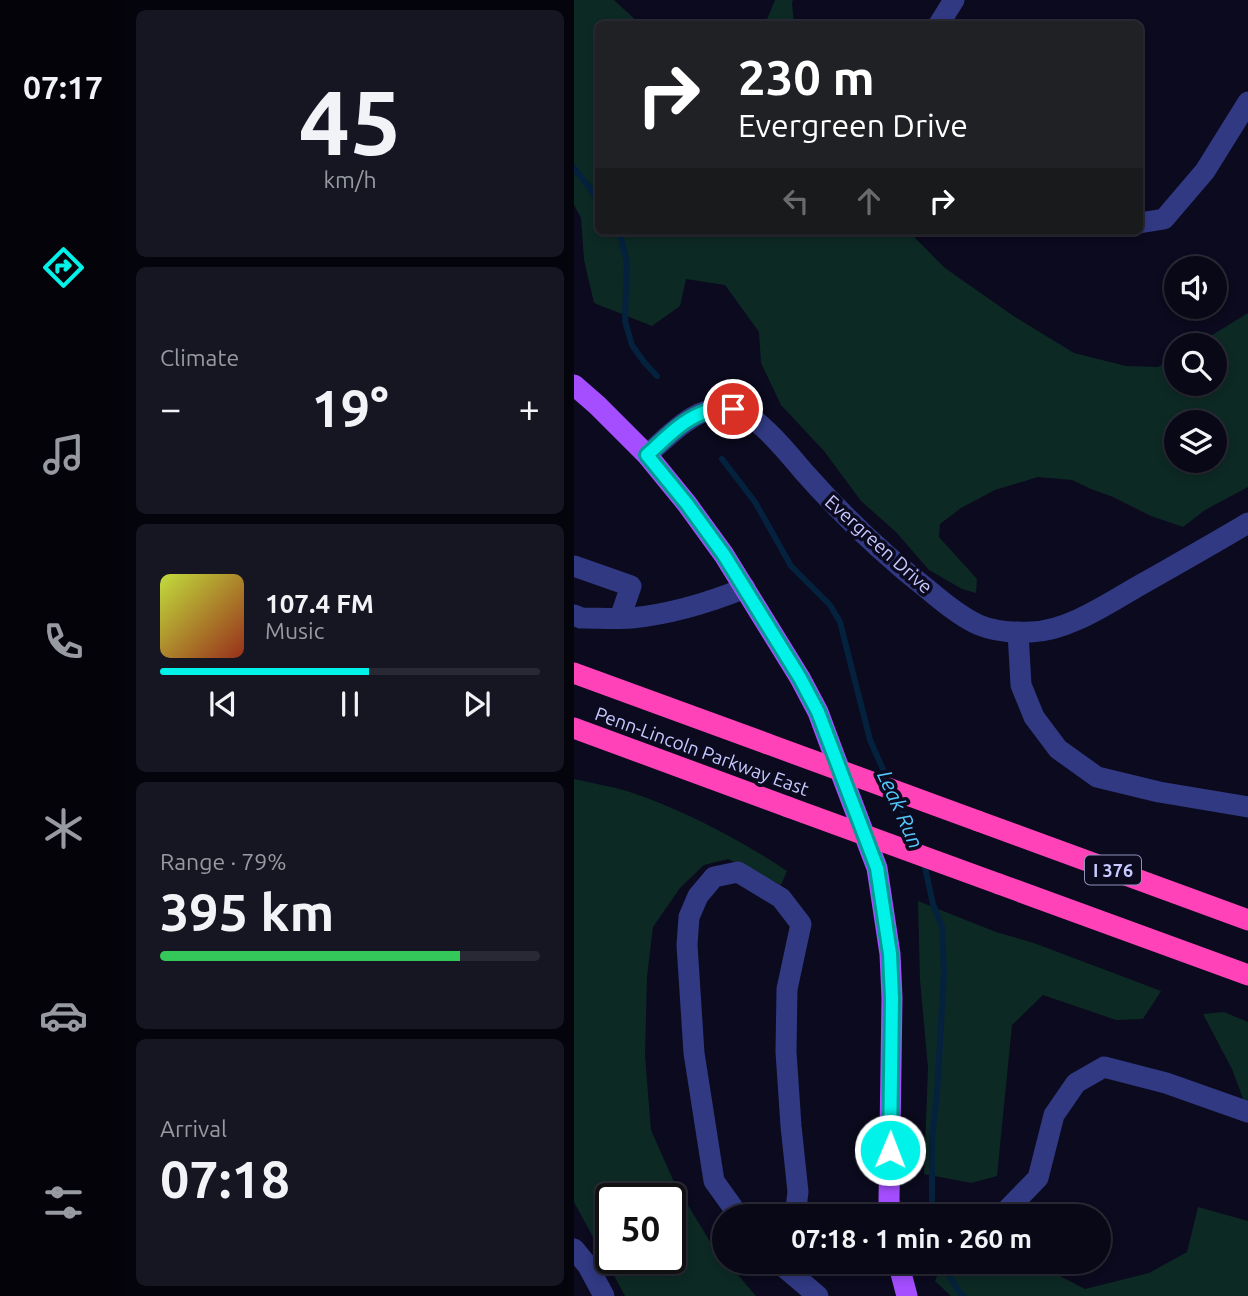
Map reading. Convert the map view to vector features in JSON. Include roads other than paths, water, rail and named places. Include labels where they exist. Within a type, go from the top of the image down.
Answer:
[{"type":"highway","name":"Penn-Lincoln Parkway East","points":[[574,673],[1248,920]]},
{"type":"highway","name":"Penn-Lincoln Parkway East","points":[[574,728],[1248,975]]},
{"type":"main road","points":[[574,385],[647,455],[687,504],[745,588],[789,658],[818,712],[877,868],[890,954],[889,1204]]},
{"type":"main road","points":[[901,1274],[907,1296]]},
{"type":"street","points":[[941,21],[954,0]]},
{"type":"street","points":[[1143,222],[1164,219],[1205,171],[1248,102]]},
{"type":"street","name":"Evergreen Drive","points":[[647,455],[699,414],[733,409],[749,416],[777,441],[856,527],[897,565],[942,601],[977,624],[1002,632],[1035,632],[1090,613],[1248,523]]},
{"type":"street","points":[[574,566],[631,586],[620,618]]},
{"type":"street","points":[[574,615],[581,618],[620,618],[679,610],[713,601],[745,588]]},
{"type":"street","points":[[1018,632],[1021,685],[1034,718],[1058,749],[1097,777],[1159,792],[1248,807]]},
{"type":"street","points":[[730,1204],[714,1181],[694,1053],[687,946],[688,917],[698,896],[714,877],[738,872],[781,898],[801,924],[787,989],[786,1052],[798,1192],[796,1204]]},
{"type":"street","points":[[1013,1204],[1038,1178],[1054,1115],[1076,1083],[1104,1067],[1166,1083],[1248,1112]]},
{"type":"street","points":[[574,1249],[588,1266],[604,1296]]},
{"type":"street","points":[[800,1274],[818,1296]]},
{"type":"waterway","name":"Leak Run","points":[[574,168],[595,195]]},
{"type":"waterway","name":"Leak Run","points":[[620,235],[627,262],[625,321],[632,345],[657,376]]},
{"type":"waterway","name":"Leak Run","points":[[722,459],[755,502],[791,566],[830,605],[840,622],[870,740],[889,783]]},
{"type":"waterway","name":"Leak Run","points":[[897,799],[920,849]]},
{"type":"waterway","name":"Leak Run","points":[[924,863],[933,904],[942,927],[944,972],[932,1136],[932,1201]]},
{"type":"waterway","name":"Leak Run","points":[[948,1274],[964,1296]]}]
